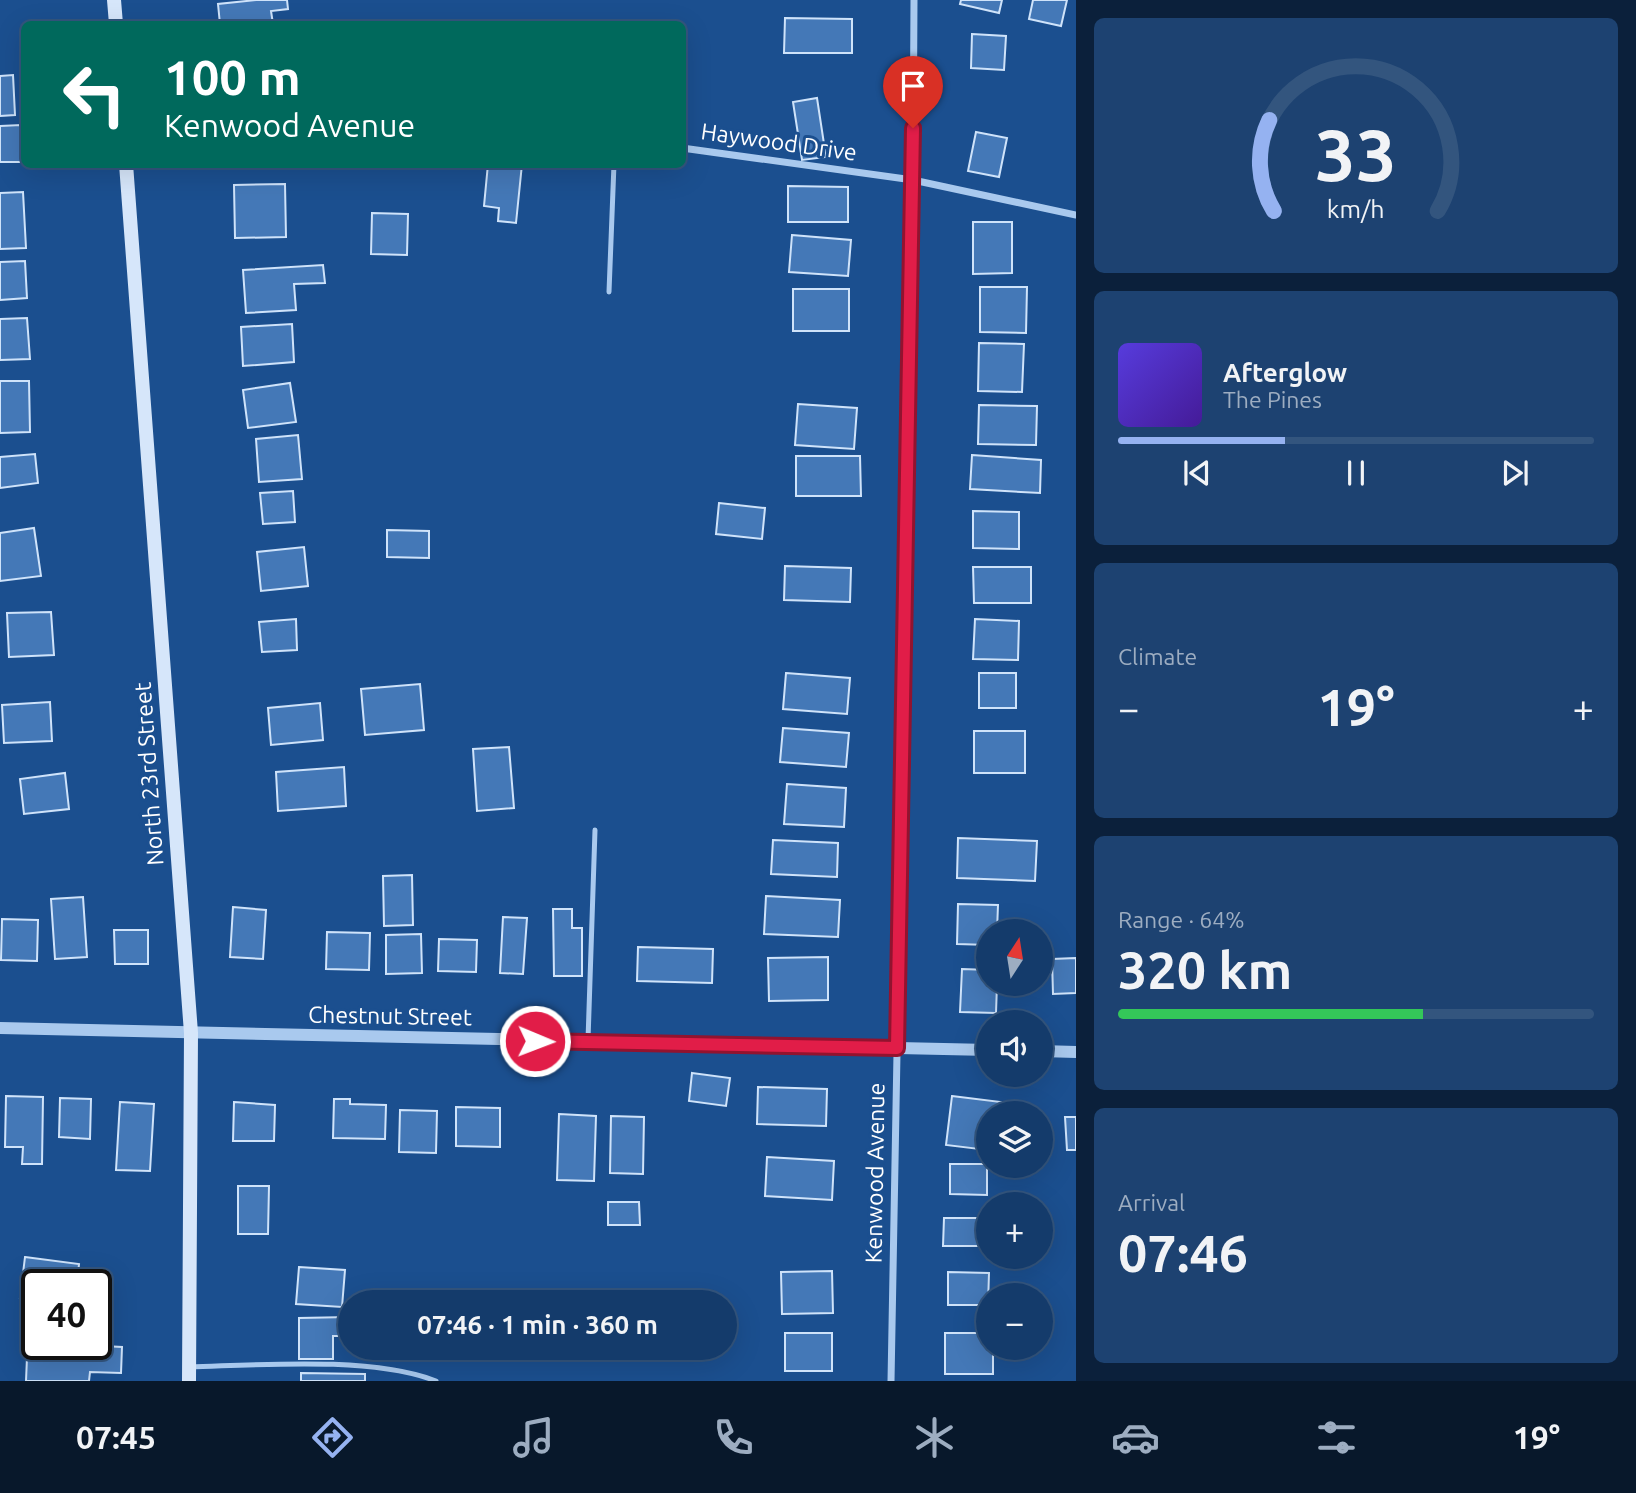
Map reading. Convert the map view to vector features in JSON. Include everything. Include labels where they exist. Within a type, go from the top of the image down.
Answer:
[{"type":"main road","points":[[114,0],[116,21]]},
{"type":"main road","name":"North 23rd Street","points":[[126,168],[191,1032],[189,1374]]},
{"type":"street","name":"Kenwood Avenue","points":[[891,1381],[914,0]]},
{"type":"street","name":"Haywood Drive","points":[[686,149],[913,180],[1076,215]]},
{"type":"street","name":"Chestnut Street","points":[[0,1028],[976,1050]]},
{"type":"street","points":[[1053,1051],[1076,1052]]},
{"type":"lane","points":[[609,292],[614,168]]},
{"type":"lane","points":[[588,1042],[595,830]]},
{"type":"lane","points":[[189,1374],[331,1365],[417,1375],[436,1381]]},
{"type":"building","points":[[287,0],[288,9],[271,11],[273,21],[220,21],[218,4]]},
{"type":"building","points":[[961,0],[1002,0],[999,13],[960,4]]},
{"type":"building","points":[[1033,0],[1067,0],[1061,26],[1029,19]]},
{"type":"building","points":[[785,18],[852,19],[852,53],[784,53]]},
{"type":"building","points":[[972,34],[1006,36],[1004,70],[971,68]]},
{"type":"building","points":[[13,75],[15,115],[0,116],[0,76]]},
{"type":"building","points":[[817,98],[826,157],[802,160],[793,102]]},
{"type":"building","points":[[21,125],[21,162],[0,162],[0,126]]},
{"type":"building","points":[[976,132],[1007,138],[999,177],[968,171]]},
{"type":"building","points":[[488,168],[522,168],[516,223],[498,221],[499,208],[484,206]]},
{"type":"building","points":[[285,184],[286,237],[235,238],[234,185]]},
{"type":"building","points":[[788,186],[848,187],[848,222],[788,222]]},
{"type":"building","points":[[23,192],[26,248],[0,249],[0,193]]},
{"type":"building","points":[[372,213],[408,214],[407,255],[371,254]]},
{"type":"building","points":[[973,222],[1012,222],[1012,273],[973,274]]},
{"type":"building","points":[[792,235],[851,240],[848,276],[789,272]]},
{"type":"building","points":[[25,261],[27,298],[0,300],[0,262]]},
{"type":"building","points":[[323,265],[325,283],[294,284],[296,310],[246,313],[243,270]]},
{"type":"building","points":[[980,287],[1027,287],[1026,333],[980,332]]},
{"type":"building","points":[[793,289],[849,289],[849,331],[793,331]]},
{"type":"building","points":[[27,318],[30,359],[0,360],[0,319]]},
{"type":"building","points":[[292,324],[294,362],[243,366],[241,327]]},
{"type":"building","points":[[979,343],[1024,344],[1022,392],[978,391]]},
{"type":"building","points":[[0,381],[29,381],[30,432],[0,433]]},
{"type":"building","points":[[290,383],[296,422],[248,428],[243,390]]},
{"type":"building","points":[[798,404],[857,408],[854,449],[795,445]]},
{"type":"building","points":[[979,405],[1037,406],[1036,445],[978,444]]},
{"type":"building","points":[[298,435],[302,479],[259,482],[256,439]]},
{"type":"building","points":[[35,454],[38,483],[0,488],[0,457]]},
{"type":"building","points":[[972,455],[1041,460],[1040,493],[970,489]]},
{"type":"building","points":[[796,456],[860,456],[861,496],[796,496]]},
{"type":"building","points":[[293,491],[295,522],[263,524],[260,493]]},
{"type":"building","points":[[719,503],[765,508],[762,539],[716,534]]},
{"type":"building","points":[[973,511],[1019,512],[1019,549],[973,548]]},
{"type":"building","points":[[34,528],[41,576],[0,581],[0,533]]},
{"type":"building","points":[[387,530],[429,531],[429,558],[387,557]]},
{"type":"building","points":[[304,547],[308,586],[261,591],[257,552]]},
{"type":"building","points":[[785,566],[851,568],[850,602],[784,600]]},
{"type":"building","points":[[973,567],[1031,567],[1031,603],[974,603]]},
{"type":"building","points":[[51,612],[54,655],[9,657],[7,613]]},
{"type":"building","points":[[296,619],[297,650],[262,652],[259,622]]},
{"type":"building","points":[[975,619],[1019,621],[1018,660],[973,659]]},
{"type":"building","points":[[786,673],[850,678],[847,714],[783,709]]},
{"type":"building","points":[[979,673],[1016,673],[1016,708],[979,708]]},
{"type":"building","points":[[420,684],[424,730],[365,735],[361,689]]},
{"type":"building","points":[[50,702],[52,741],[4,743],[2,705]]},
{"type":"building","points":[[320,703],[323,740],[271,745],[268,708]]},
{"type":"building","points":[[783,728],[849,733],[846,767],[780,762]]},
{"type":"building","points":[[974,731],[1025,731],[1025,773],[974,773]]},
{"type":"building","points":[[509,747],[514,808],[477,811],[473,749]]},
{"type":"building","points":[[344,767],[346,806],[278,811],[276,772]]},
{"type":"building","points":[[65,773],[69,809],[24,814],[20,779]]},
{"type":"building","points":[[787,784],[846,788],[844,827],[784,824]]},
{"type":"building","points":[[958,838],[1037,841],[1035,881],[957,878]]},
{"type":"building","points":[[773,840],[838,843],[837,877],[771,874]]},
{"type":"building","points":[[412,875],[413,925],[384,926],[383,876]]},
{"type":"building","points":[[766,896],[840,900],[838,937],[764,934]]},
{"type":"building","points":[[83,897],[87,957],[55,959],[51,899]]},
{"type":"building","points":[[958,904],[998,905],[997,919],[976,919],[976,945],[957,944]]},
{"type":"building","points":[[233,907],[266,910],[263,959],[230,957]]},
{"type":"building","points":[[553,909],[572,909],[572,928],[582,928],[582,976],[554,976]]},
{"type":"building","points":[[503,917],[527,918],[523,974],[500,973]]},
{"type":"building","points":[[2,919],[38,920],[37,961],[1,960]]},
{"type":"building","points":[[114,930],[148,930],[148,964],[115,964]]},
{"type":"building","points":[[327,932],[370,933],[369,970],[326,969]]},
{"type":"building","points":[[421,934],[422,973],[386,974],[386,935]]},
{"type":"building","points":[[439,939],[477,940],[476,972],[438,971]]},
{"type":"building","points":[[638,947],[713,949],[712,983],[637,981]]},
{"type":"building","points":[[828,957],[828,1000],[769,1001],[768,958]]},
{"type":"building","points":[[1076,958],[1076,993],[1054,994],[1054,959]]},
{"type":"building","points":[[962,969],[976,970],[976,996],[997,996],[996,1010],[960,1012]]},
{"type":"building","points":[[692,1073],[730,1078],[726,1106],[689,1101]]},
{"type":"building","points":[[758,1087],[827,1089],[826,1126],[757,1124]]},
{"type":"building","points":[[6,1096],[43,1097],[42,1164],[22,1164],[23,1147],[5,1147]]},
{"type":"building","points":[[952,1096],[993,1101],[976,1101],[976,1149],[946,1145]]},
{"type":"building","points":[[60,1098],[91,1099],[90,1139],[59,1137]]},
{"type":"building","points":[[334,1099],[350,1099],[350,1104],[386,1105],[385,1139],[333,1138]]},
{"type":"building","points":[[120,1102],[154,1104],[150,1171],[116,1170]]},
{"type":"building","points":[[234,1102],[275,1105],[274,1141],[233,1141]]},
{"type":"building","points":[[456,1107],[500,1108],[500,1147],[456,1146]]},
{"type":"building","points":[[400,1110],[437,1111],[436,1153],[399,1152]]},
{"type":"building","points":[[559,1114],[596,1116],[594,1181],[557,1180]]},
{"type":"building","points":[[611,1116],[644,1117],[643,1174],[610,1173]]},
{"type":"building","points":[[1065,1117],[1076,1117],[1076,1150],[1067,1150]]},
{"type":"building","points":[[767,1157],[834,1161],[832,1200],[765,1196]]},
{"type":"building","points":[[950,1164],[976,1164],[976,1178],[987,1178],[987,1192],[976,1192],[976,1195],[950,1194]]},
{"type":"building","points":[[238,1186],[269,1186],[268,1234],[238,1234]]},
{"type":"building","points":[[608,1202],[639,1202],[640,1225],[608,1225]]},
{"type":"building","points":[[944,1218],[976,1218],[976,1246],[943,1246]]},
{"type":"building","points":[[25,1257],[79,1264],[78,1269],[24,1269]]},
{"type":"building","points":[[299,1267],[345,1270],[343,1290],[338,1290],[338,1307],[296,1304]]},
{"type":"building","points":[[832,1271],[833,1313],[782,1314],[781,1272]]},
{"type":"building","points":[[948,1272],[989,1273],[989,1283],[976,1283],[976,1305],[948,1305]]},
{"type":"building","points":[[338,1317],[338,1336],[333,1336],[333,1359],[299,1359],[299,1318]]},
{"type":"building","points":[[785,1333],[832,1333],[832,1371],[785,1371]]},
{"type":"building","points":[[945,1333],[976,1333],[976,1360],[993,1360],[993,1374],[945,1374]]},
{"type":"building","points":[[112,1346],[122,1347],[121,1373],[90,1372],[89,1381],[26,1381],[27,1360],[112,1360]]},
{"type":"building","points":[[301,1373],[365,1374],[365,1381],[301,1381]]},
{"type":"route","points":[[535,1041],[897,1048],[913,128]]}]
